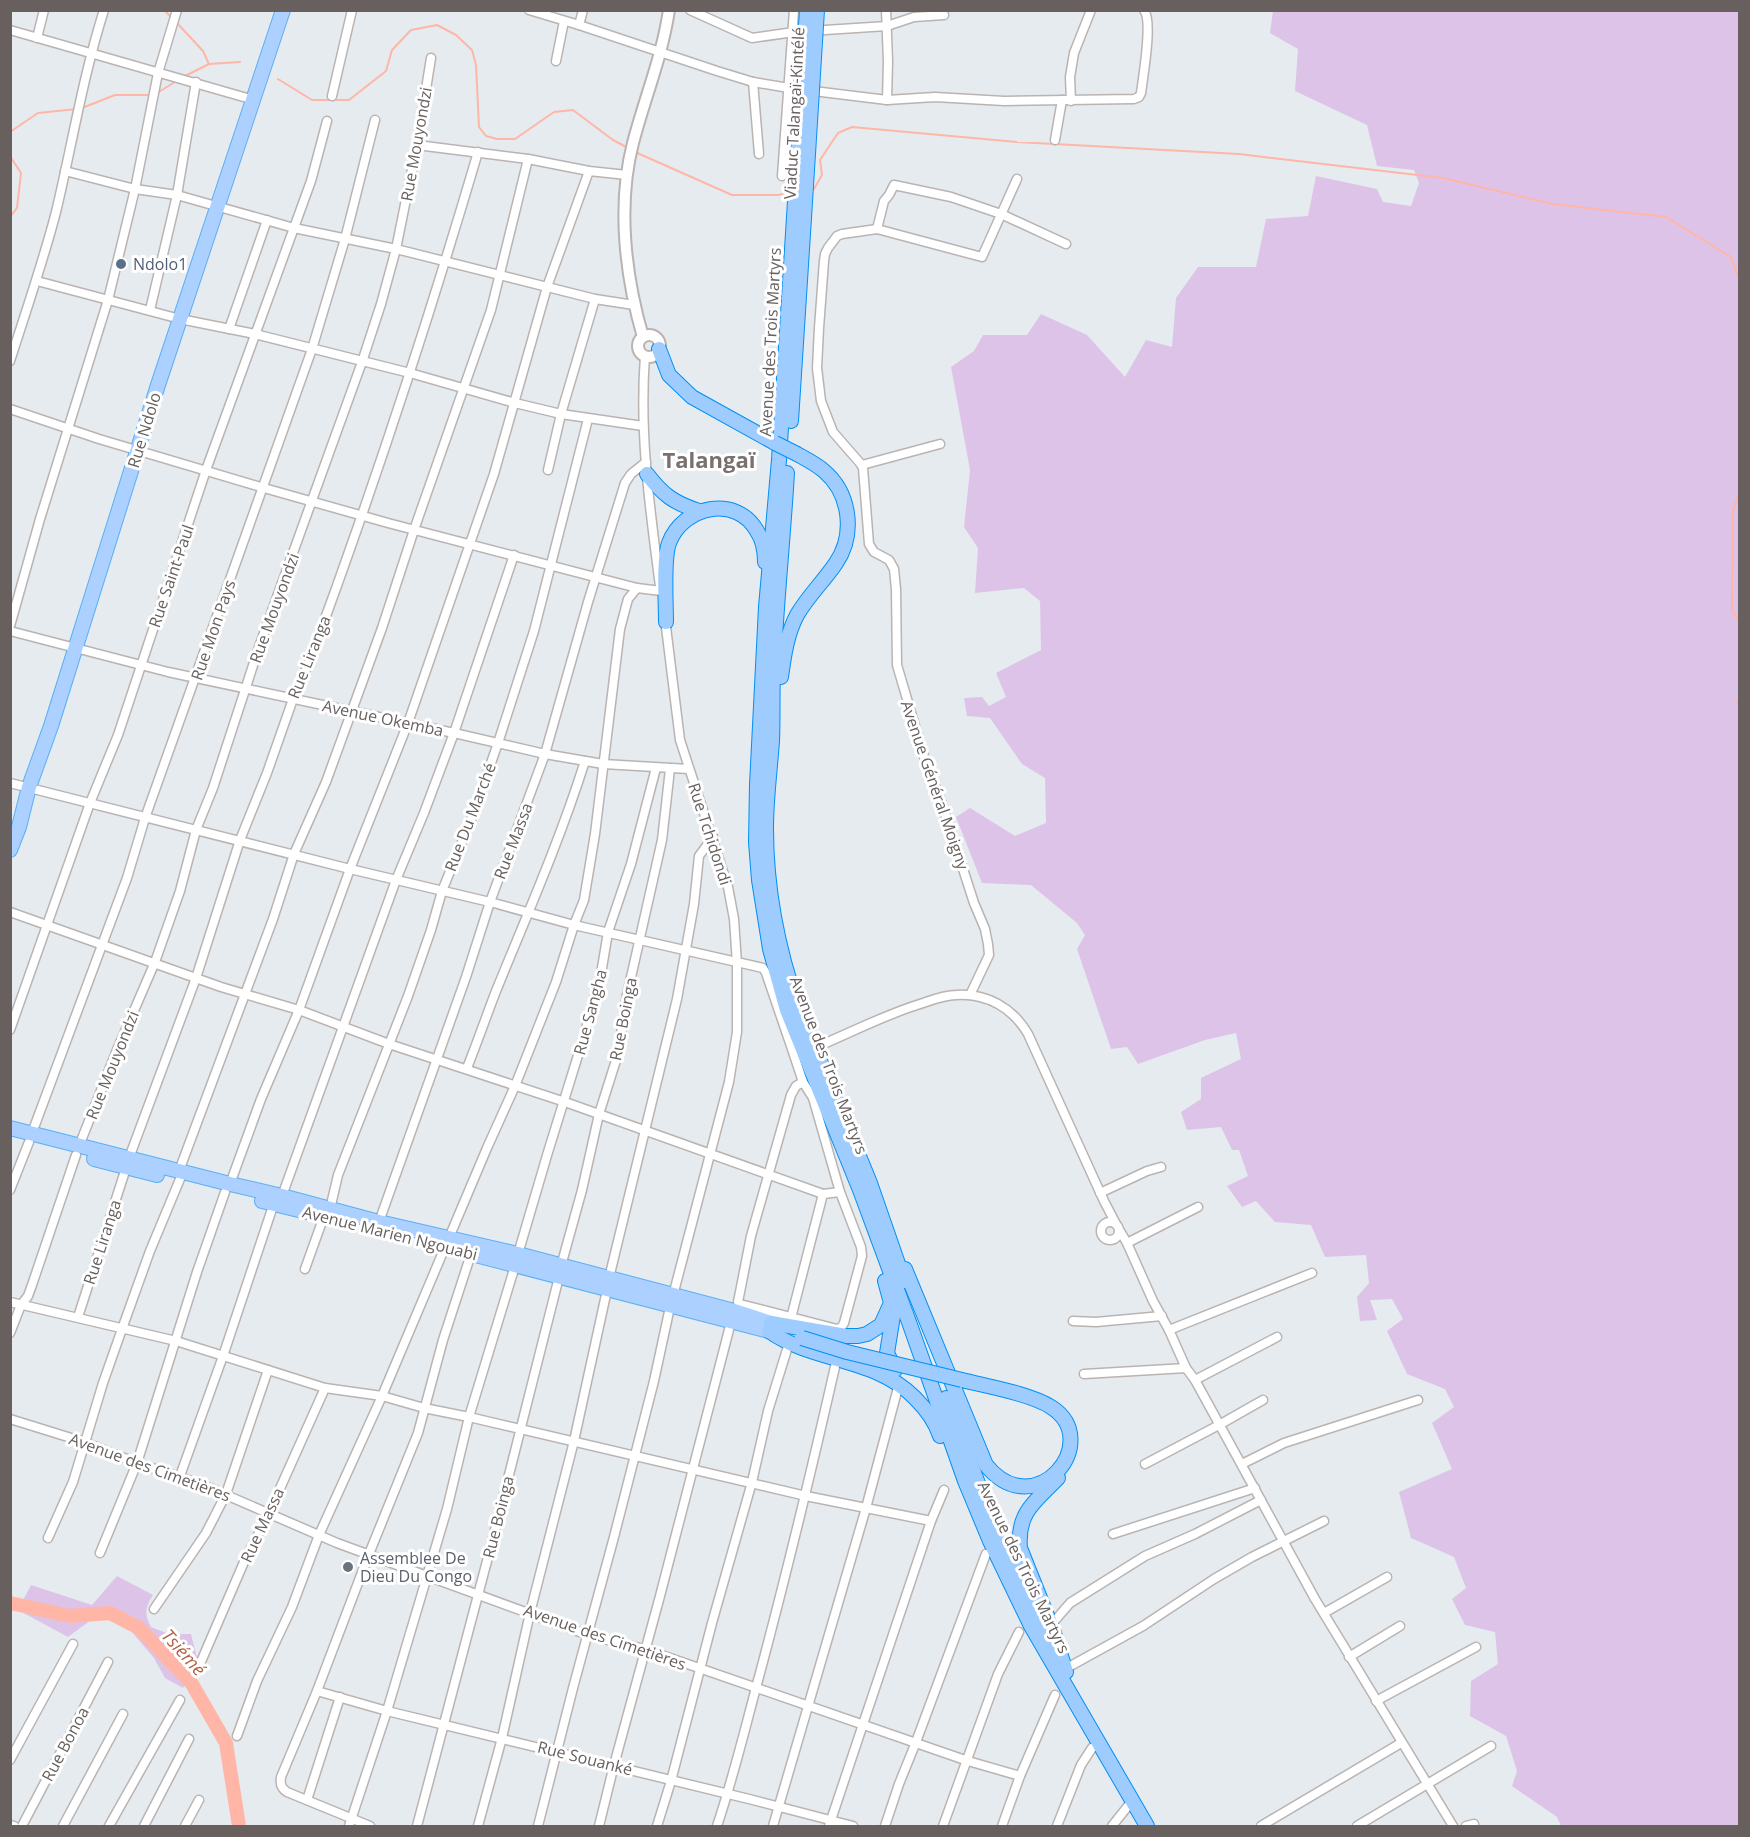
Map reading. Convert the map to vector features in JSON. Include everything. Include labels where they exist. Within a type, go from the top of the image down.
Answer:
[{"type":"highway","name":"Viaduc Talangaï-Kintélé","points":[[799,218],[807,10]]},
{"type":"highway","name":"Viaduc Talangaï-Kintélé","points":[[799,218],[817,10]]},
{"type":"highway","name":"Avenue des Trois Martyrs","points":[[799,218],[766,607],[757,785],[756,842],[760,890],[770,949],[788,1010],[909,1322],[965,1481],[1025,1629],[1147,1827]]},
{"type":"highway","name":"Avenue des Trois Martyrs","points":[[799,218],[766,830],[772,903],[790,984],[870,1183],[988,1510],[1036,1614],[1156,1827]]},
{"type":"highway","points":[[659,349],[669,375],[692,397],[824,471],[838,488],[846,508],[848,532],[842,553],[802,608],[789,632],[772,741]]},
{"type":"highway","points":[[646,468],[657,487],[674,502],[699,511]]},
{"type":"highway","points":[[666,622],[668,544],[678,526],[699,511],[714,509],[733,512],[749,521],[757,529],[764,551],[766,607]]},
{"type":"highway","points":[[845,1154],[848,1178],[887,1285],[893,1316],[887,1353],[903,1387]]},
{"type":"highway","points":[[892,1246],[903,1264],[986,1465],[999,1479],[1020,1486],[1055,1479]]},
{"type":"highway","points":[[770,1327],[858,1336],[867,1334],[880,1325],[891,1303]]},
{"type":"highway","points":[[770,1327],[798,1338],[847,1352],[962,1378],[1035,1400],[1052,1407],[1059,1413],[1068,1428],[1070,1443],[1064,1462],[1055,1479],[1026,1514],[1019,1533],[1020,1548],[1051,1625],[1066,1670]]},
{"type":"highway","points":[[798,1338],[837,1358],[874,1370],[903,1387],[928,1412],[936,1424],[956,1482],[986,1554],[1022,1618],[1025,1629]]},
{"type":"main road","name":"Rue Ndolo","points":[[10,850],[180,319],[283,10]]},
{"type":"main road","points":[[10,1128],[30,1138]]},
{"type":"main road","name":"Avenue Marien Ngouabi","points":[[10,1137],[30,1138],[278,1199],[447,1243],[471,1254],[517,1260],[672,1301],[731,1322],[770,1327]]},
{"type":"main road","points":[[327,1212],[379,1222],[447,1243],[517,1260]]},
{"type":"main road","points":[[672,1301],[770,1327]]},
{"type":"street","points":[[37,38],[44,10]]},
{"type":"street","points":[[10,361],[37,281],[65,171],[91,53],[104,10]]},
{"type":"street","points":[[10,629],[39,519],[108,300],[135,189],[158,73],[177,10]]},
{"type":"street","points":[[332,96],[352,10]]},
{"type":"street","points":[[529,10],[753,82],[887,99],[935,98],[1004,101],[1139,97],[1148,17],[1144,10]]},
{"type":"street","points":[[579,25],[583,10]]},
{"type":"street","points":[[643,337],[650,335],[659,343],[659,349],[654,356],[645,356],[640,352],[638,346],[643,337],[634,305],[625,230],[627,176],[633,142],[661,53],[669,10]]},
{"type":"street","points":[[690,10],[752,38],[794,32],[887,26],[914,17],[944,15]]},
{"type":"street","points":[[782,176],[794,10]]},
{"type":"street","points":[[886,10],[887,99]]},
{"type":"street","points":[[1071,100],[1070,77],[1074,53],[1091,10]]},
{"type":"street","points":[[556,61],[564,21]]},
{"type":"street","points":[[10,30],[254,100]]},
{"type":"street","name":"Rue Mouyondzi","points":[[10,1333],[21,1305],[28,1296],[77,1150],[155,962],[180,891],[196,830],[213,788],[244,689],[362,362],[396,249],[417,145],[431,58]]},
{"type":"street","points":[[150,310],[177,195],[196,82]]},
{"type":"street","points":[[753,82],[759,154]]},
{"type":"street","points":[[1055,140],[1062,100]]},
{"type":"street","name":"Rue Saint-Paul","points":[[10,1030],[90,803],[118,735],[206,470],[311,181],[327,120]]},
{"type":"street","name":"Rue Mon Pays","points":[[10,1190],[127,878],[146,818],[312,350],[345,239],[375,120]]},
{"type":"street","points":[[417,145],[528,159],[627,176]]},
{"type":"street","name":"Rue Liranga","points":[[78,1317],[127,1163],[196,978],[240,840],[308,665],[362,516],[446,262],[478,152]]},
{"type":"street","points":[[48,1538],[73,1482],[122,1329],[273,919],[294,854],[326,782],[382,628],[491,310],[528,159]]},
{"type":"street","points":[[65,171],[135,189],[177,195],[294,228],[396,249],[547,287],[634,305]]},
{"type":"street","points":[[100,1553],[136,1463],[197,1272],[261,1099],[299,1010],[350,869],[408,723],[494,474],[547,287],[589,171]]},
{"type":"street","points":[[940,444],[862,465],[832,432],[824,413],[817,368],[825,254],[837,236],[849,231],[878,229],[982,257],[1017,179]]},
{"type":"street","points":[[878,229],[884,201],[894,185],[951,197],[1001,214],[1066,244]]},
{"type":"street","points":[[229,329],[267,220]]},
{"type":"street","points":[[37,281],[180,319],[255,334],[410,373],[515,403],[561,414],[643,426]]},
{"type":"street","points":[[548,470],[561,414],[595,298]]},
{"type":"street","name":"Rue Tchidondi","points":[[538,1827],[729,1082],[737,1032],[737,963],[734,919],[728,886],[689,769],[676,720],[646,468],[643,426],[645,356]]},
{"type":"street","points":[[10,409],[138,450],[362,516],[637,588],[661,591]]},
{"type":"street","name":"Rue Du Marché","points":[[305,1269],[498,743],[534,631],[588,418]]},
{"type":"street","name":"Avenue Général Moigny","points":[[862,465],[869,544],[874,552],[889,560],[894,569],[897,665],[928,769],[985,929],[989,955],[970,995]]},
{"type":"street","name":"Rue Massa","points":[[379,1222],[438,1059],[490,902],[545,754],[596,577],[626,483],[631,474],[646,468]]},
{"type":"street","points":[[180,1476],[278,1199],[344,1026],[396,880],[454,733],[514,555]]},
{"type":"street","points":[[237,1736],[262,1670],[292,1606],[319,1535],[382,1396],[515,1086],[556,982],[584,900],[590,869],[620,629],[628,599],[637,588]]},
{"type":"street","name":"Avenue Okemba","points":[[10,629],[140,665],[545,754],[603,764],[689,769]]},
{"type":"street","points":[[467,1068],[572,803],[585,761]]},
{"type":"street","name":"Rue Sangha","points":[[351,1822],[387,1711],[447,1509],[469,1417],[565,1102],[598,984],[608,932],[631,864],[656,768]]},
{"type":"street","name":"Rue Boinga","points":[[417,1827],[582,1190],[599,1114],[618,1054],[627,995],[662,840],[670,769]]},
{"type":"street","points":[[10,783],[574,925],[760,967],[766,973],[803,1082],[813,1098],[840,1192],[861,1247],[862,1256],[844,1323],[841,1328],[837,1329],[738,1302],[751,1236],[791,1095],[796,1086],[803,1082]]},
{"type":"street","points":[[478,1827],[502,1738],[530,1613],[574,1441],[608,1284],[657,1087],[686,951],[699,856],[713,837]]},
{"type":"street","points":[[10,912],[196,978],[299,1010],[389,1044],[467,1068],[823,1194],[840,1192]]},
{"type":"street","points":[[814,1048],[914,1006],[955,994],[993,1001],[1021,1021],[1102,1197],[1127,1243],[1153,1301],[1170,1330],[1186,1368],[1195,1380],[1349,1657],[1453,1827]]},
{"type":"street","points":[[1102,1197],[1147,1171],[1161,1167]]},
{"type":"street","points":[[791,1318],[823,1194]]},
{"type":"street","points":[[1102,1197],[1106,1223],[1101,1233],[1105,1239],[1113,1240],[1119,1235],[1118,1227]]},
{"type":"street","points":[[1127,1243],[1198,1207]]},
{"type":"street","points":[[1106,1223],[1118,1227]]},
{"type":"street","points":[[370,1827],[351,1822],[287,1792],[280,1783],[281,1777],[418,1433],[443,1340],[471,1254]]},
{"type":"street","points":[[1170,1330],[1312,1273]]},
{"type":"street","points":[[10,1302],[176,1341],[325,1388],[382,1396],[634,1457],[806,1496],[932,1521]]},
{"type":"street","points":[[1073,1321],[1096,1322],[1162,1316]]},
{"type":"street","points":[[599,1827],[731,1322]]},
{"type":"street","points":[[1195,1380],[1277,1337]]},
{"type":"street","points":[[657,1827],[752,1482],[768,1411],[798,1338]]},
{"type":"street","points":[[717,1827],[728,1794],[806,1496],[837,1358]]},
{"type":"street","points":[[1084,1374],[1186,1368]]},
{"type":"street","points":[[154,1609],[206,1533],[226,1494],[268,1370]]},
{"type":"street","points":[[773,1827],[903,1387]]},
{"type":"street","name":"Rue Massa","points":[[200,1664],[244,1562],[269,1513],[325,1388]]},
{"type":"street","points":[[1145,1464],[1263,1400]]},
{"type":"street","points":[[1242,1464],[1284,1443],[1418,1400]]},
{"type":"street","name":"Avenue des Cimetières","points":[[10,1419],[180,1476],[319,1535],[588,1635],[644,1649],[968,1761],[1020,1776]]},
{"type":"street","points":[[1113,1534],[1255,1488]]},
{"type":"street","points":[[830,1823],[944,1490]]},
{"type":"street","points":[[1051,1625],[1070,1603],[1145,1556],[1195,1534],[1261,1500]]},
{"type":"street","points":[[1066,1670],[1143,1626],[1214,1580],[1324,1521]]},
{"type":"street","points":[[885,1827],[986,1554]]},
{"type":"street","points":[[1324,1613],[1387,1577]]},
{"type":"street","points":[[1349,1657],[1400,1626]]},
{"type":"street","points":[[943,1827],[998,1674],[1025,1629]]},
{"type":"street","points":[[10,1760],[73,1644]]},
{"type":"street","points":[[1376,1701],[1476,1647]]},
{"type":"street","name":"Rue Bonoa","points":[[22,1827],[108,1662]]},
{"type":"street","name":"Rue Souanké","points":[[317,1691],[387,1711],[614,1765],[779,1807],[830,1823],[853,1827]]},
{"type":"street","points":[[1002,1827],[1020,1776],[1055,1695]]},
{"type":"street","points":[[307,1800],[340,1697]]},
{"type":"street","points":[[109,1827],[180,1700]]},
{"type":"street","points":[[63,1827],[123,1714]]},
{"type":"street","points":[[144,1827],[189,1739]]},
{"type":"street","points":[[1261,1827],[1401,1743]]},
{"type":"street","points":[[1357,1827],[1491,1746]]},
{"type":"street","points":[[1058,1827],[1082,1765],[1092,1748]]},
{"type":"street","points":[[185,1827],[199,1800]]},
{"type":"street","points":[[1112,1827],[1128,1806]]},
{"type":"shaded area","points":[[1273,11],[1739,11],[1739,1826],[1561,1826],[1557,1817],[1512,1786],[1517,1771],[1506,1736],[1470,1716],[1471,1681],[1498,1664],[1495,1632],[1465,1625],[1452,1599],[1466,1588],[1454,1557],[1411,1538],[1399,1492],[1452,1469],[1432,1423],[1454,1407],[1445,1389],[1407,1374],[1387,1331],[1403,1319],[1392,1299],[1370,1300],[1377,1320],[1360,1321],[1357,1297],[1369,1283],[1366,1255],[1325,1257],[1311,1225],[1275,1222],[1256,1201],[1242,1207],[1227,1186],[1248,1176],[1239,1150],[1232,1150],[1221,1127],[1187,1130],[1181,1112],[1201,1099],[1201,1078],[1241,1059],[1236,1033],[1205,1040],[1138,1064],[1127,1047],[1111,1049],[1077,949],[1085,935],[1077,923],[1031,885],[982,883],[956,817],[970,808],[1015,836],[1046,823],[1045,778],[1022,764],[990,718],[967,716],[964,698],[982,697],[989,706],[1006,697],[996,673],[1041,650],[1040,601],[1024,588],[975,593],[978,548],[964,527],[970,470],[951,367],[974,351],[983,335],[1027,335],[1041,314],[1087,335],[1125,377],[1146,340],[1172,347],[1176,298],[1198,267],[1256,267],[1266,219],[1308,216],[1316,176],[1377,189],[1383,202],[1411,206],[1419,183],[1414,170],[1377,166],[1367,125],[1295,91],[1298,49],[1270,33]]},
{"type":"shaded area","points":[[117,1576],[153,1595],[146,1611],[151,1627],[169,1634],[191,1634],[197,1658],[183,1688],[165,1678],[154,1658],[131,1631],[112,1620],[91,1620],[68,1637],[18,1610],[31,1585],[92,1605]]},
{"type":"waterway","points":[[164,10],[171,17]]},
{"type":"waterway","points":[[177,23],[203,51],[209,64]]},
{"type":"waterway","points":[[278,79],[312,100],[349,100],[386,71],[392,50],[411,30],[437,25],[456,35],[472,50],[476,65],[479,127],[486,136],[497,139],[515,139],[554,112],[573,110],[613,140],[628,148]]},
{"type":"waterway","points":[[183,77],[209,64],[240,62]]},
{"type":"waterway","points":[[157,93],[175,82]]},
{"type":"waterway","points":[[82,108],[115,95],[152,95]]},
{"type":"waterway","points":[[10,132],[38,113],[77,109]]},
{"type":"waterway","points":[[812,189],[822,175],[820,160],[838,133],[852,127],[1017,142],[1239,154],[1443,178],[1552,204],[1666,217],[1731,257],[1740,282]]},
{"type":"waterway","points":[[635,152],[732,195],[778,195],[792,192]]},
{"type":"waterway","points":[[10,156],[21,173],[17,208],[10,217]]},
{"type":"waterway","points":[[1740,491],[1733,510],[1732,610],[1740,624]]},
{"type":"waterway","points":[[1740,697],[1737,702],[1740,706]]},
{"type":"waterway","name":"Tsiémé","points":[[10,1603],[70,1616],[110,1613],[139,1628],[192,1684],[226,1743],[239,1826]]},
{"type":"place","name":"Ndolo1","points":[[121,264]]},
{"type":"place","name":"Assemblee De Dieu Du Congo","points":[[348,1567]]},
{"type":"district","name":"Talangaï","points":[[709,459]]}]
